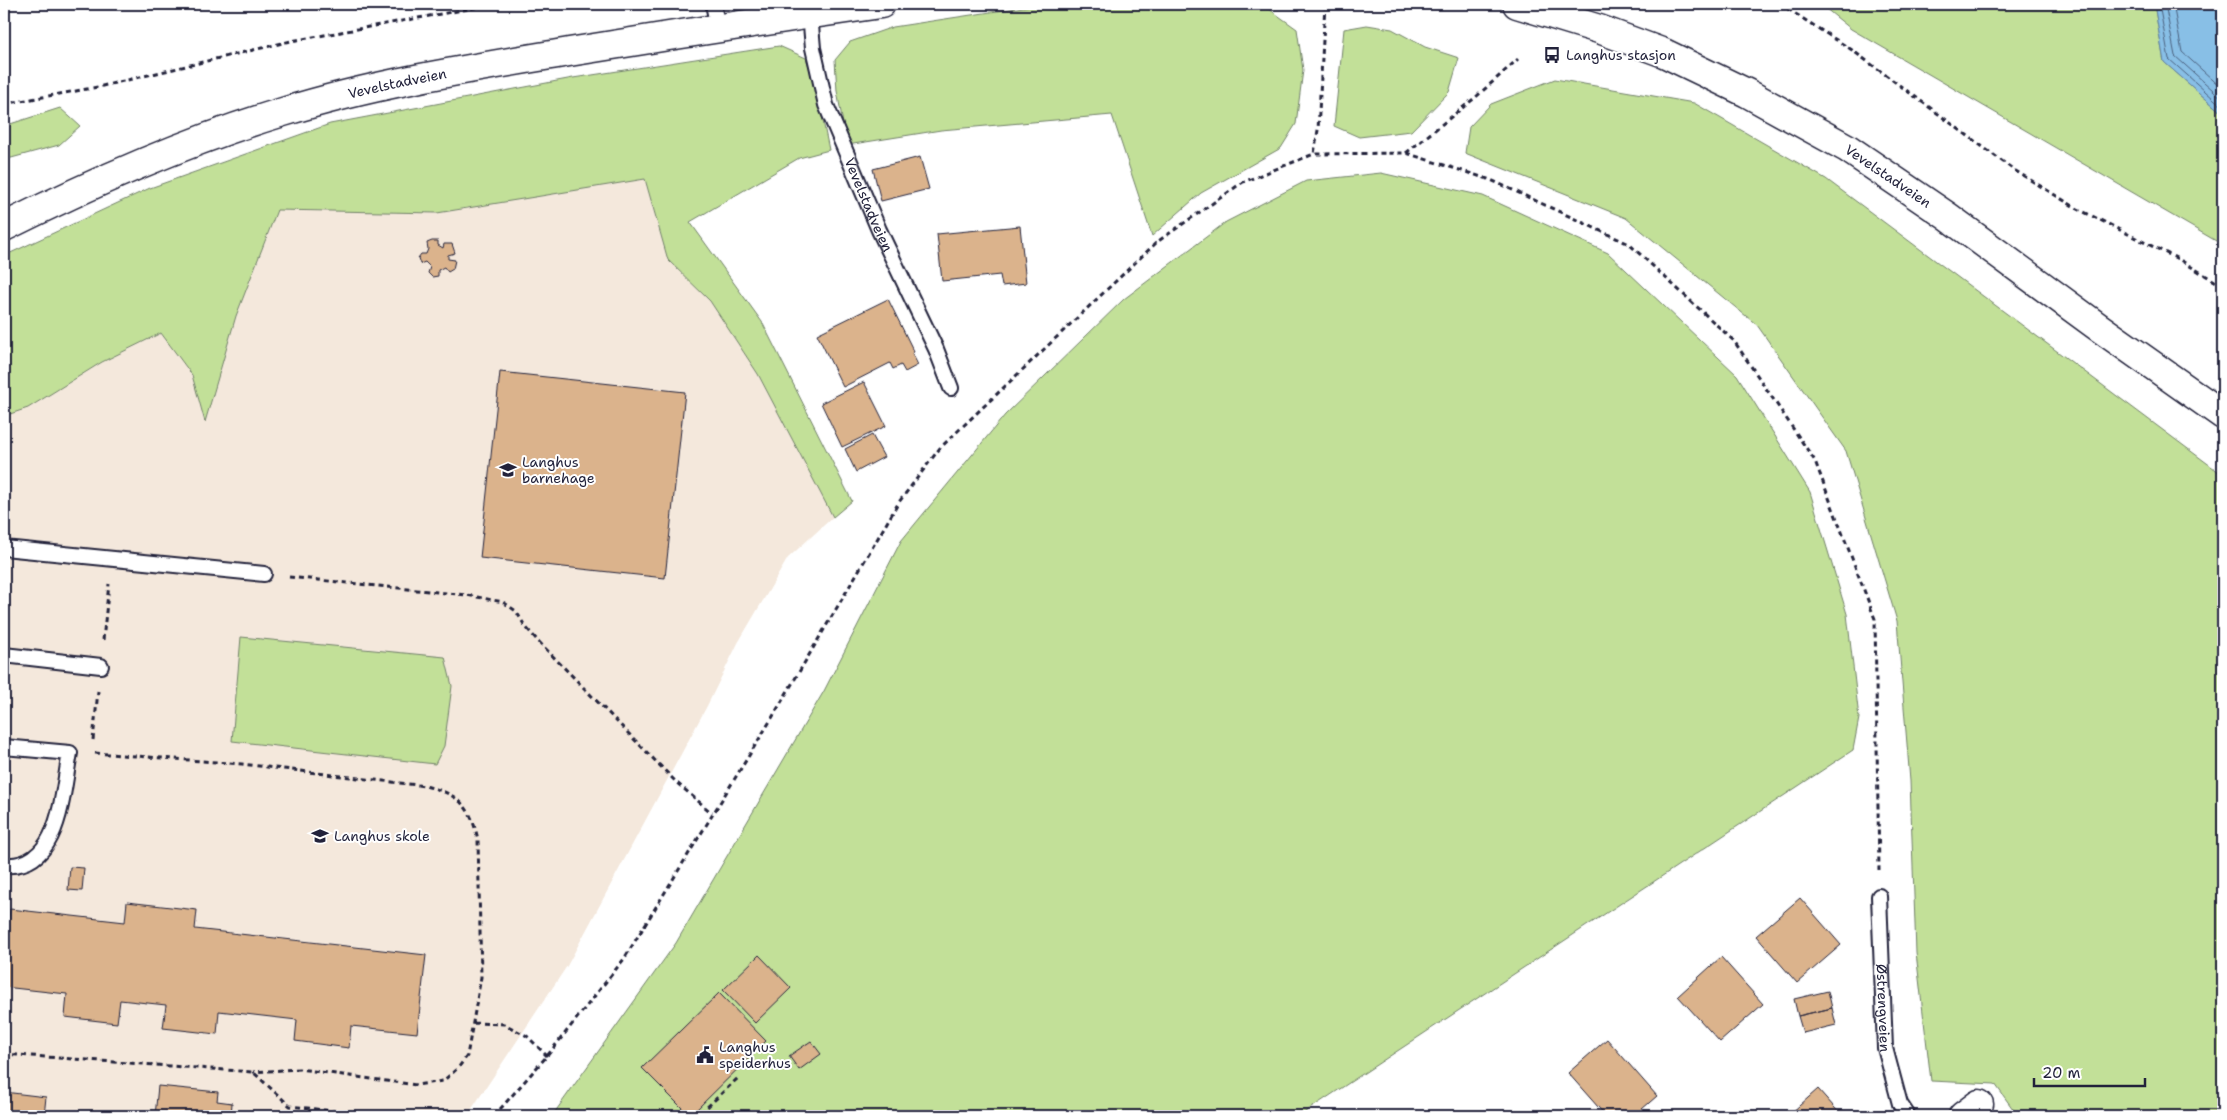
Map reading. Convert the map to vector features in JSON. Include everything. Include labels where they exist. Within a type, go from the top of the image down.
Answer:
[{"type":"main road","name":"Vevelstadveien","points":[[4,227],[93,183],[190,143],[283,112],[409,80],[715,16],[810,14],[881,4]]},
{"type":"main road","name":"Vevelstadveien","points":[[1517,4],[1599,29],[1664,53],[1747,93],[1847,148],[1947,216],[2096,326],[2223,415]]},
{"type":"lane","name":"Vevelstadveien","points":[[810,14],[813,48],[826,105],[879,230],[936,349],[951,388]]},
{"type":"lane","points":[[4,548],[264,574]]},
{"type":"lane","points":[[4,655],[100,666]]},
{"type":"lane","points":[[4,747],[70,753],[54,832],[38,856],[18,866],[4,865]]},
{"type":"lane","name":"Østrengveien","points":[[1879,896],[1885,1048],[1900,1104],[1908,1116]]},
{"type":"path","points":[[4,104],[98,87],[291,41],[496,4]]},
{"type":"path","points":[[1314,154],[1318,130],[1324,4]]},
{"type":"path","points":[[1780,4],[1852,50],[2014,170],[2078,208],[2180,260],[2223,286]]},
{"type":"path","points":[[1406,153],[1476,97],[1518,59]]},
{"type":"path","points":[[494,1116],[547,1056],[624,959],[772,718],[899,502],[940,448],[1157,242],[1243,182],[1314,154],[1406,153],[1491,180],[1630,244],[1734,341],[1816,461],[1875,619],[1879,896]]},
{"type":"path","points":[[264,574],[467,595],[502,602],[516,611],[525,626],[537,640],[677,784],[712,813]]},
{"type":"path","points":[[4,1054],[253,1072],[299,1069],[416,1085],[443,1081],[458,1068],[467,1056],[481,977],[478,840],[475,823],[467,807],[456,797],[444,790],[425,786],[242,764],[155,756],[70,753]]},
{"type":"path","points":[[473,1022],[504,1024],[526,1036],[547,1056]]},
{"type":"path","points":[[253,1072],[290,1106],[375,1116]]},
{"type":"path","points":[[692,1116],[703,1111],[738,1078]]},
{"type":"shaded area","points":[[645,179],[668,260],[710,301],[758,374],[833,517],[788,558],[738,643],[707,706],[567,966],[467,1116],[4,1116],[4,416],[28,408],[102,362],[161,333],[192,375],[205,420],[236,316],[277,210],[437,213]]},
{"type":"green space","points":[[1043,4],[1247,4],[1269,9],[1297,29],[1303,70],[1296,124],[1281,148],[1201,193],[1152,236],[1112,115],[941,130],[847,145],[837,91],[835,60],[850,42],[893,27]]},
{"type":"green space","points":[[1820,4],[2154,4],[2164,62],[2223,114],[2223,245],[1851,29]]},
{"type":"green space","points":[[1367,25],[1392,29],[1425,47],[1459,58],[1449,92],[1411,131],[1359,137],[1334,126],[1344,29]]},
{"type":"green space","points":[[779,46],[806,58],[816,87],[829,150],[799,158],[690,222],[762,322],[852,501],[833,517],[758,374],[710,301],[668,260],[645,179],[437,213],[277,210],[236,316],[205,422],[192,375],[161,333],[102,362],[28,408],[4,416],[4,256],[150,188],[330,124],[573,78]]},
{"type":"green space","points":[[1555,79],[1694,103],[1826,179],[2223,475],[2223,1116],[2018,1116],[1995,1084],[1931,1081],[1916,953],[1910,781],[1897,621],[1846,451],[1757,325],[1626,218],[1465,153],[1469,127],[1491,104]]},
{"type":"green space","points":[[60,108],[80,126],[59,145],[4,160],[4,126]]},
{"type":"green space","points":[[1381,173],[1483,196],[1608,253],[1737,375],[1810,492],[1847,614],[1859,718],[1853,750],[1299,1116],[552,1116],[676,943],[824,691],[901,541],[1005,415],[1124,299],[1226,222],[1306,181]]},
{"type":"green space","points":[[241,637],[445,657],[452,686],[444,746],[435,764],[232,741]]},
{"type":"water","points":[[2154,4],[2223,4],[2223,114],[2164,62]]},
{"type":"building","points":[[920,157],[929,189],[881,201],[873,169]]},
{"type":"building","points":[[1020,226],[1026,283],[1002,286],[1000,275],[942,281],[937,234]]},
{"type":"building","points":[[438,241],[438,245],[443,248],[444,244],[452,244],[455,253],[448,255],[448,259],[455,260],[453,269],[448,272],[444,267],[438,270],[438,276],[432,277],[428,273],[430,267],[425,262],[420,264],[418,258],[421,254],[426,254],[428,249],[427,243]]},
{"type":"building","points":[[888,299],[914,352],[912,353],[918,365],[905,372],[901,365],[893,369],[890,363],[843,387],[817,334]]},
{"type":"building","points":[[500,372],[685,392],[665,578],[480,558]]},
{"type":"building","points":[[864,382],[886,426],[842,447],[821,403]]},
{"type":"building","points":[[872,435],[884,457],[856,472],[845,449]]},
{"type":"building","points":[[70,867],[84,868],[82,891],[68,890]]},
{"type":"building","points":[[1800,898],[1841,945],[1797,983],[1756,936]]},
{"type":"building","points":[[127,902],[197,910],[195,929],[426,955],[417,1033],[351,1026],[349,1048],[295,1041],[297,1020],[219,1011],[217,1034],[163,1028],[166,1005],[120,1000],[117,1023],[65,1017],[67,994],[4,987],[4,963],[10,909],[125,922]]},
{"type":"building","points":[[759,955],[791,988],[755,1023],[723,990]]},
{"type":"building","points":[[1721,957],[1763,1004],[1720,1042],[1678,996]]},
{"type":"building","points":[[1828,991],[1832,1008],[1798,1016],[1794,999]]},
{"type":"building","points":[[719,993],[766,1041],[690,1116],[642,1068]]},
{"type":"building","points":[[1832,1008],[1836,1025],[1803,1033],[1798,1016]]},
{"type":"building","points":[[1607,1039],[1657,1096],[1634,1116],[1606,1116],[1568,1073]]},
{"type":"building","points":[[811,1041],[821,1054],[799,1070],[789,1056]]},
{"type":"building","points":[[158,1086],[218,1092],[217,1101],[232,1103],[231,1116],[155,1116]]},
{"type":"building","points":[[1818,1089],[1842,1116],[1792,1116],[1790,1114]]},
{"type":"building","points":[[4,1092],[46,1097],[44,1116],[4,1116]]},
{"type":"building","points":[[1535,1110],[1541,1116],[1527,1116]]},
{"type":"place","name":"Langhus stasjon","points":[[1552,55]]},
{"type":"place","name":"Langhus barnehage","points":[[508,470]]},
{"type":"place","name":"Langhus skole","points":[[320,836]]},
{"type":"place","name":"Langhus speiderhus","points":[[705,1055]]}]
